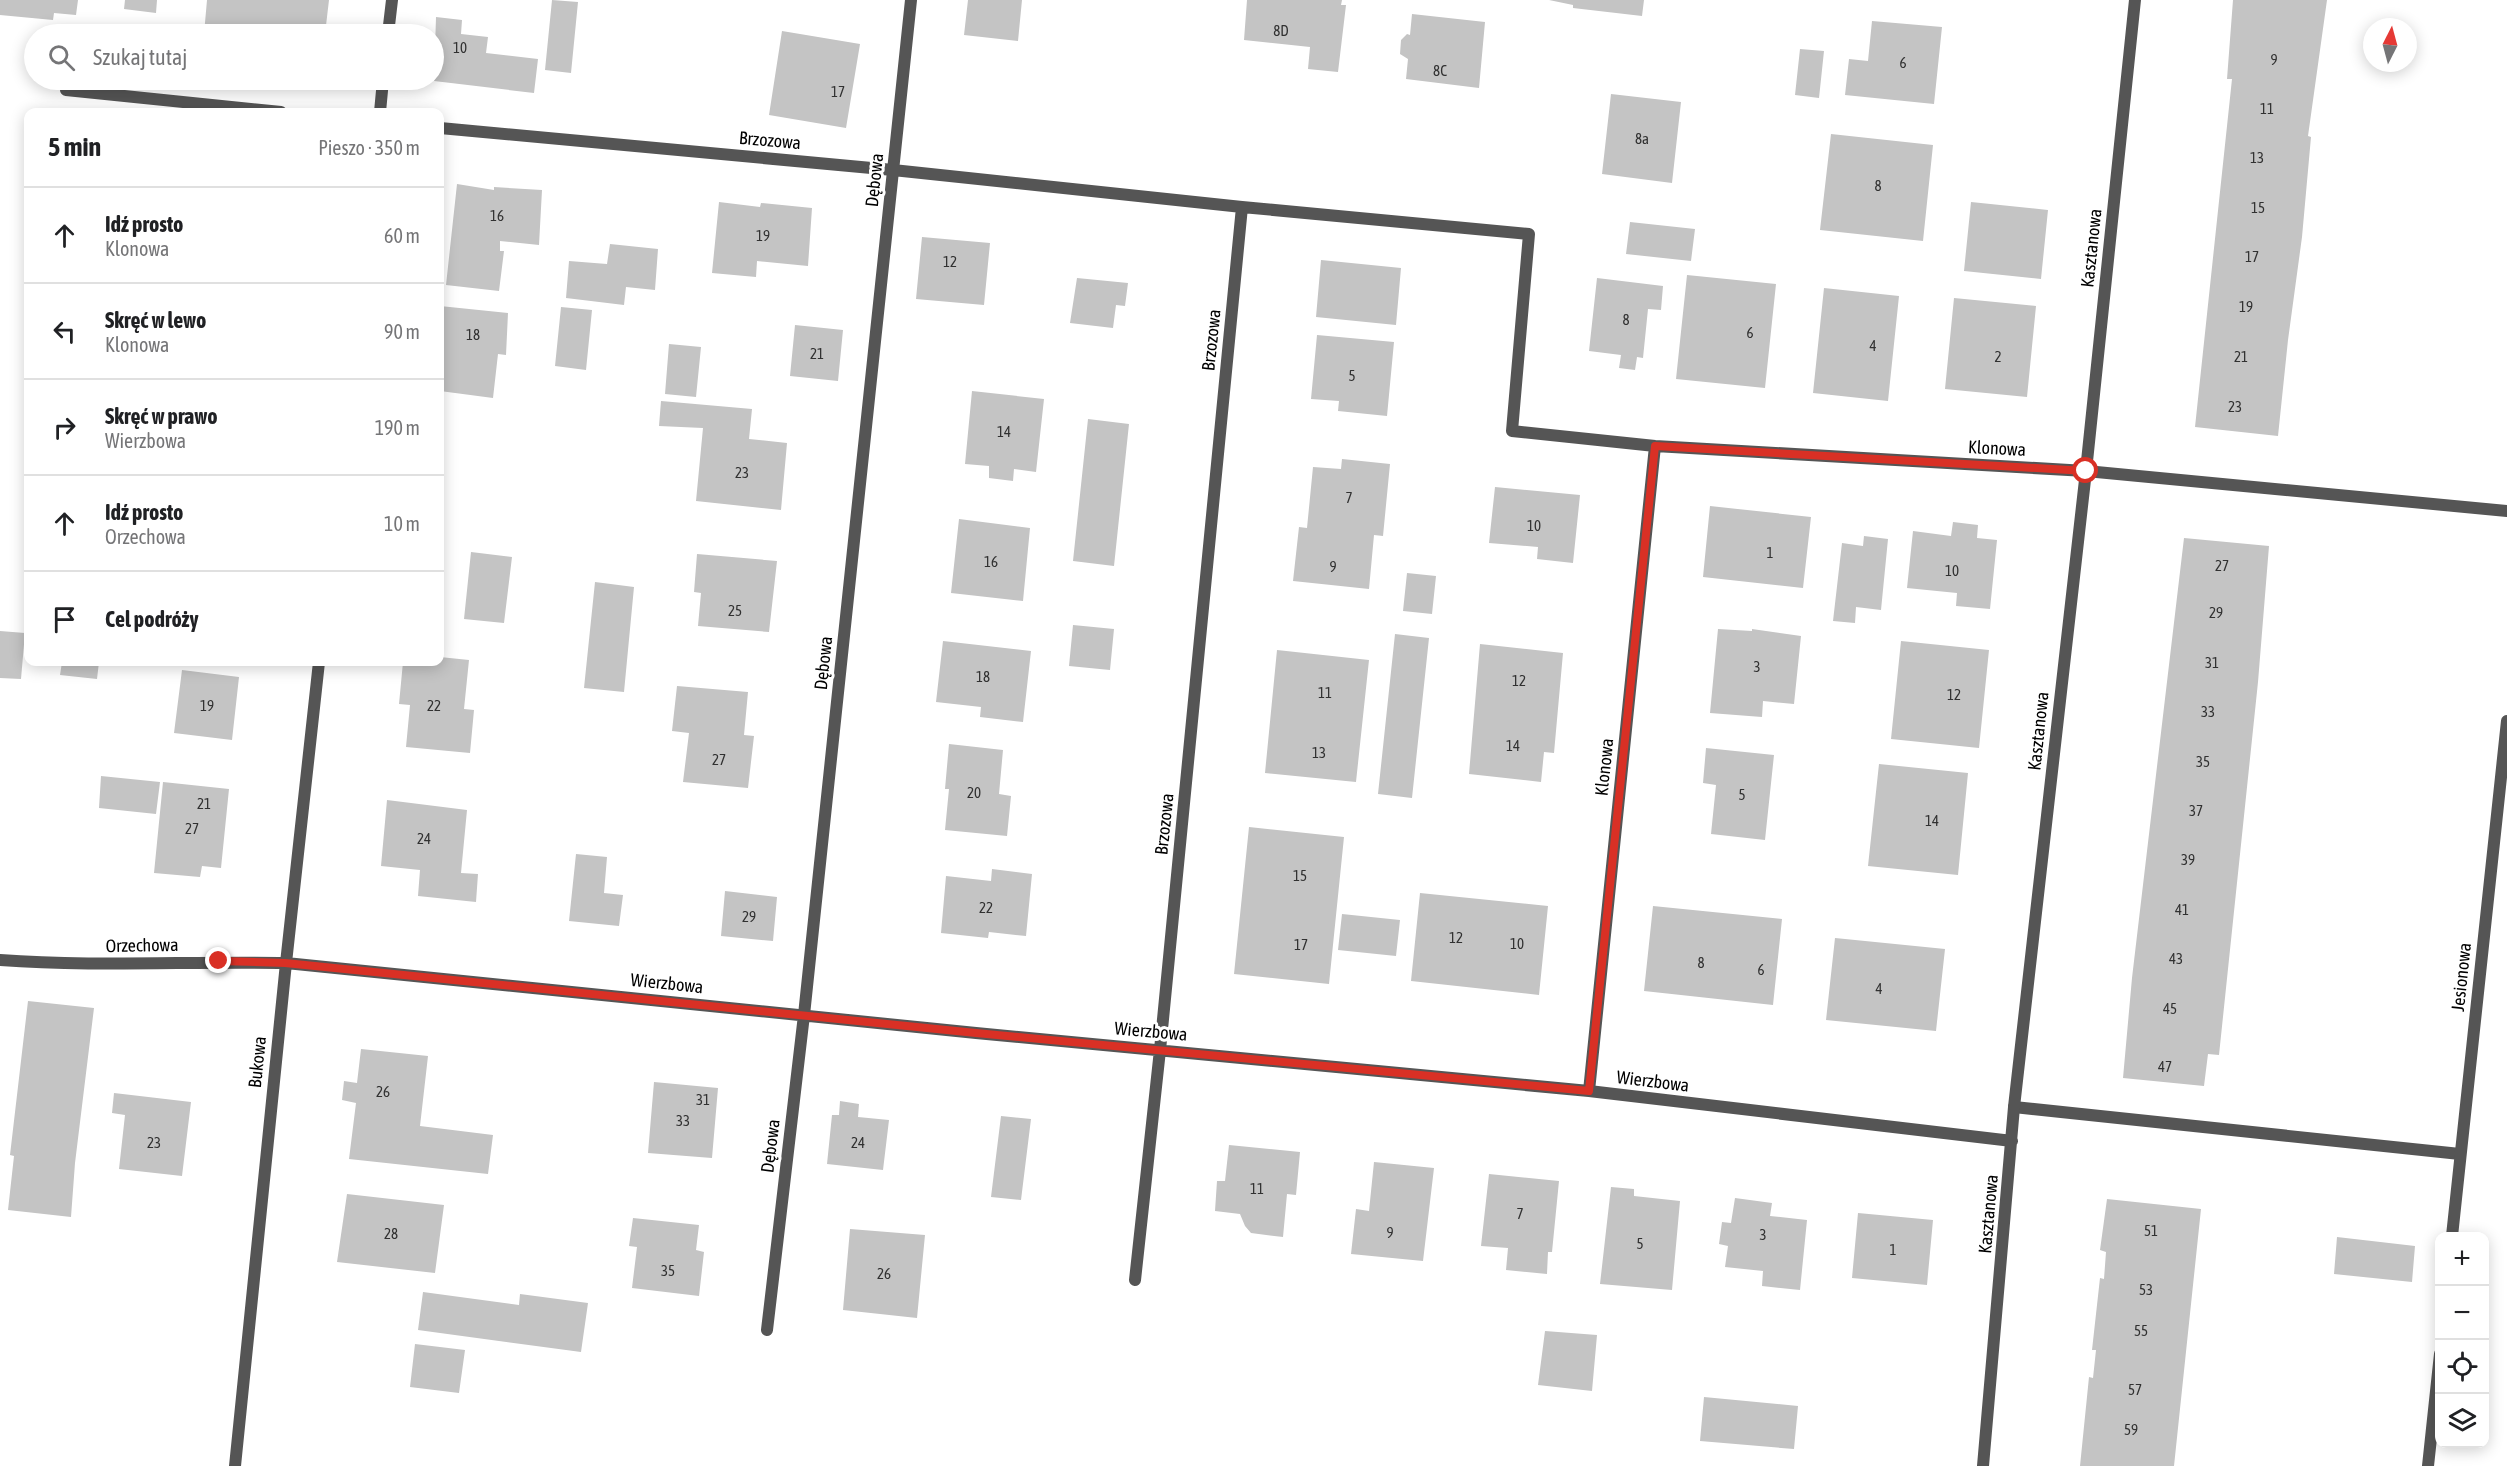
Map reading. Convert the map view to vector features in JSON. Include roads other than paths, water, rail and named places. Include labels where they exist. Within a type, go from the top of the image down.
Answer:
[{"type":"street","points":[[389,24],[392,0]]},
{"type":"street","name":"Dębowa","points":[[767,1330],[804,1015],[911,0]]},
{"type":"street","name":"Kasztanowa","points":[[1983,1466],[2014,1107],[2086,471],[2135,0]]},
{"type":"street","points":[[66,90],[242,108]]},
{"type":"street","points":[[380,108],[382,90]]},
{"type":"street","name":"Brzozowa","points":[[444,128],[893,170],[1242,207],[1160,1050],[1135,1280]]},
{"type":"street","name":"Klonowa","points":[[1242,207],[1529,234],[1512,430],[1655,446],[2086,471],[2507,511]]},
{"type":"street","name":"Klonowa","points":[[1589,1091],[1655,446]]},
{"type":"street","name":"Bukowa","points":[[235,1466],[285,963],[319,666]]},
{"type":"street","name":"Jesionowa","points":[[2451,1232],[2507,721]]},
{"type":"street","name":"Orzechowa","points":[[0,960],[59,965],[219,961],[285,963]]},
{"type":"street","name":"Wierzbowa","points":[[285,963],[1589,1091],[2012,1141]]},
{"type":"street","points":[[2014,1107],[2460,1154]]},
{"type":"street","points":[[2428,1466],[2435,1394]]}]
